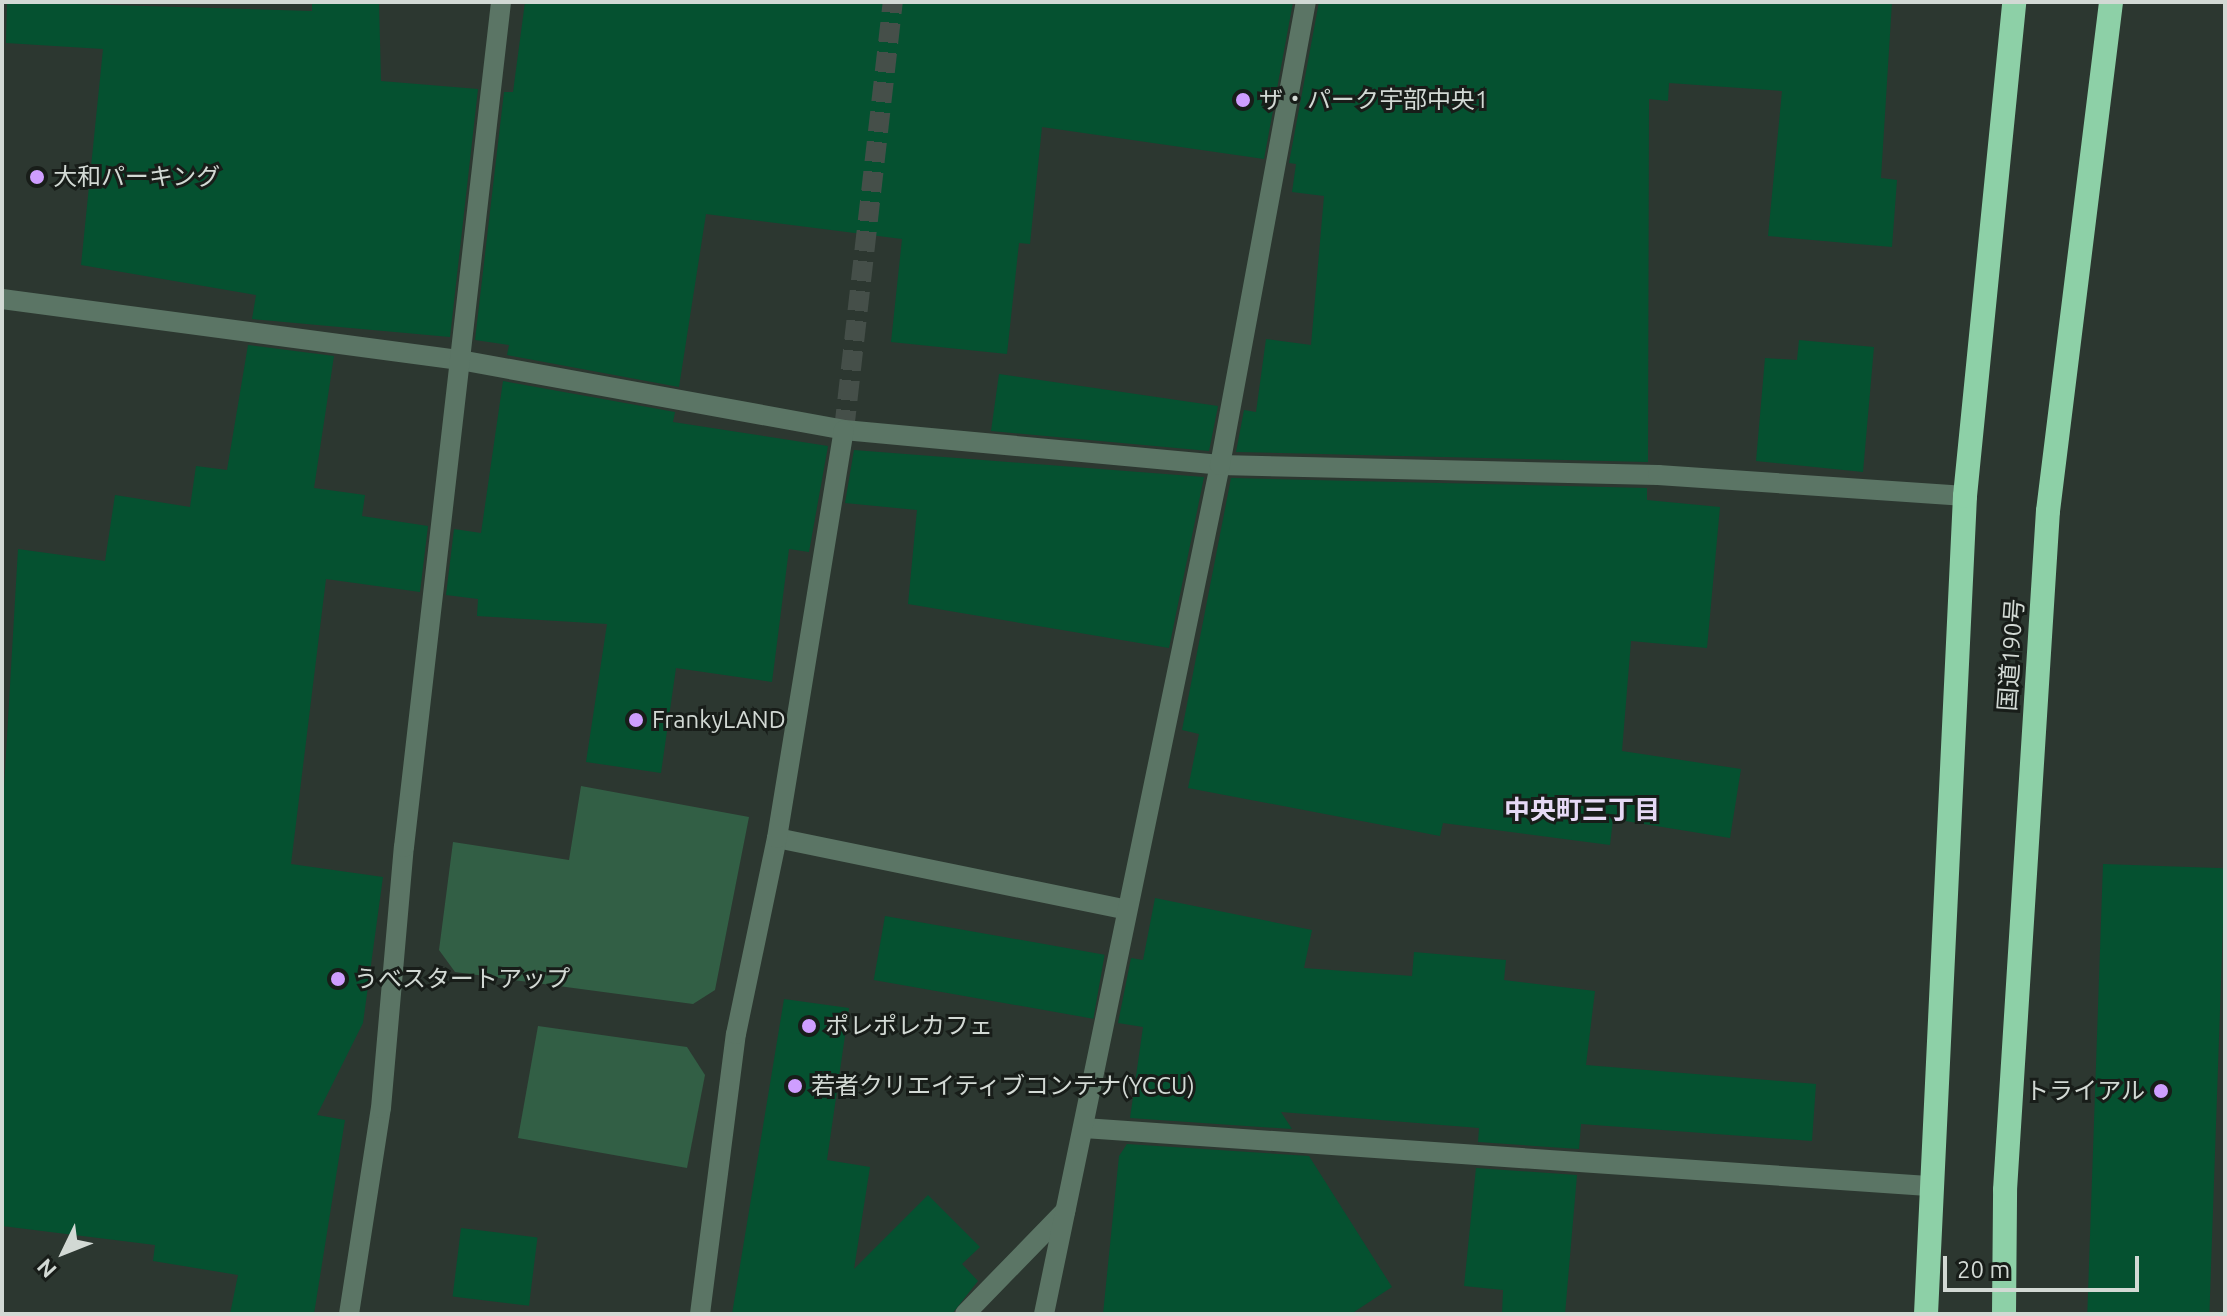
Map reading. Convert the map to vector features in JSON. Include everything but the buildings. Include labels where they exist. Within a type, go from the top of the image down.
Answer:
[{"type":"highway","points":[[1926,1314],[1928,1186],[1965,496],[2014,2]]},
{"type":"highway","name":"国道190号","points":[[2004,1314],[2005,1190],[2048,511],[2111,2]]},
{"type":"street","points":[[349,1314],[387,1062],[460,360],[501,2]]},
{"type":"street","points":[[1044,1314],[1220,465],[1306,2]]},
{"type":"street","points":[[2,299],[460,360],[844,430],[1220,465],[1658,475],[1965,496]]},
{"type":"street","points":[[700,1314],[736,1034],[777,838],[844,430]]},
{"type":"street","points":[[777,838],[1127,910]]},
{"type":"street","points":[[1084,1128],[1928,1186]]},
{"type":"street","points":[[965,1314],[1065,1211]]},
{"type":"green space","points":[[581,786],[749,817],[715,990],[693,1004],[455,972],[439,950],[453,842],[569,860]]},
{"type":"green space","points":[[538,1026],[687,1047],[705,1075],[687,1168],[518,1138]]},
{"type":"tunnel","points":[[844,430],[893,2]]},
{"type":"place","name":"ザ・パーク宇部中央1","points":[[1243,100]]},
{"type":"place","name":"大和パーキング","points":[[37,177]]},
{"type":"place","name":"FrankyLAND","points":[[636,720]]},
{"type":"place","name":"うべスタートアップ","points":[[338,979]]},
{"type":"place","name":"ポレポレカフェ","points":[[809,1026]]},
{"type":"place","name":"若者クリエイティブコンテナ(YCCU)","points":[[795,1086]]},
{"type":"place","name":"トライアル","points":[[2161,1091]]},
{"type":"district","name":"中央町三丁目","points":[[1582,810]]}]
